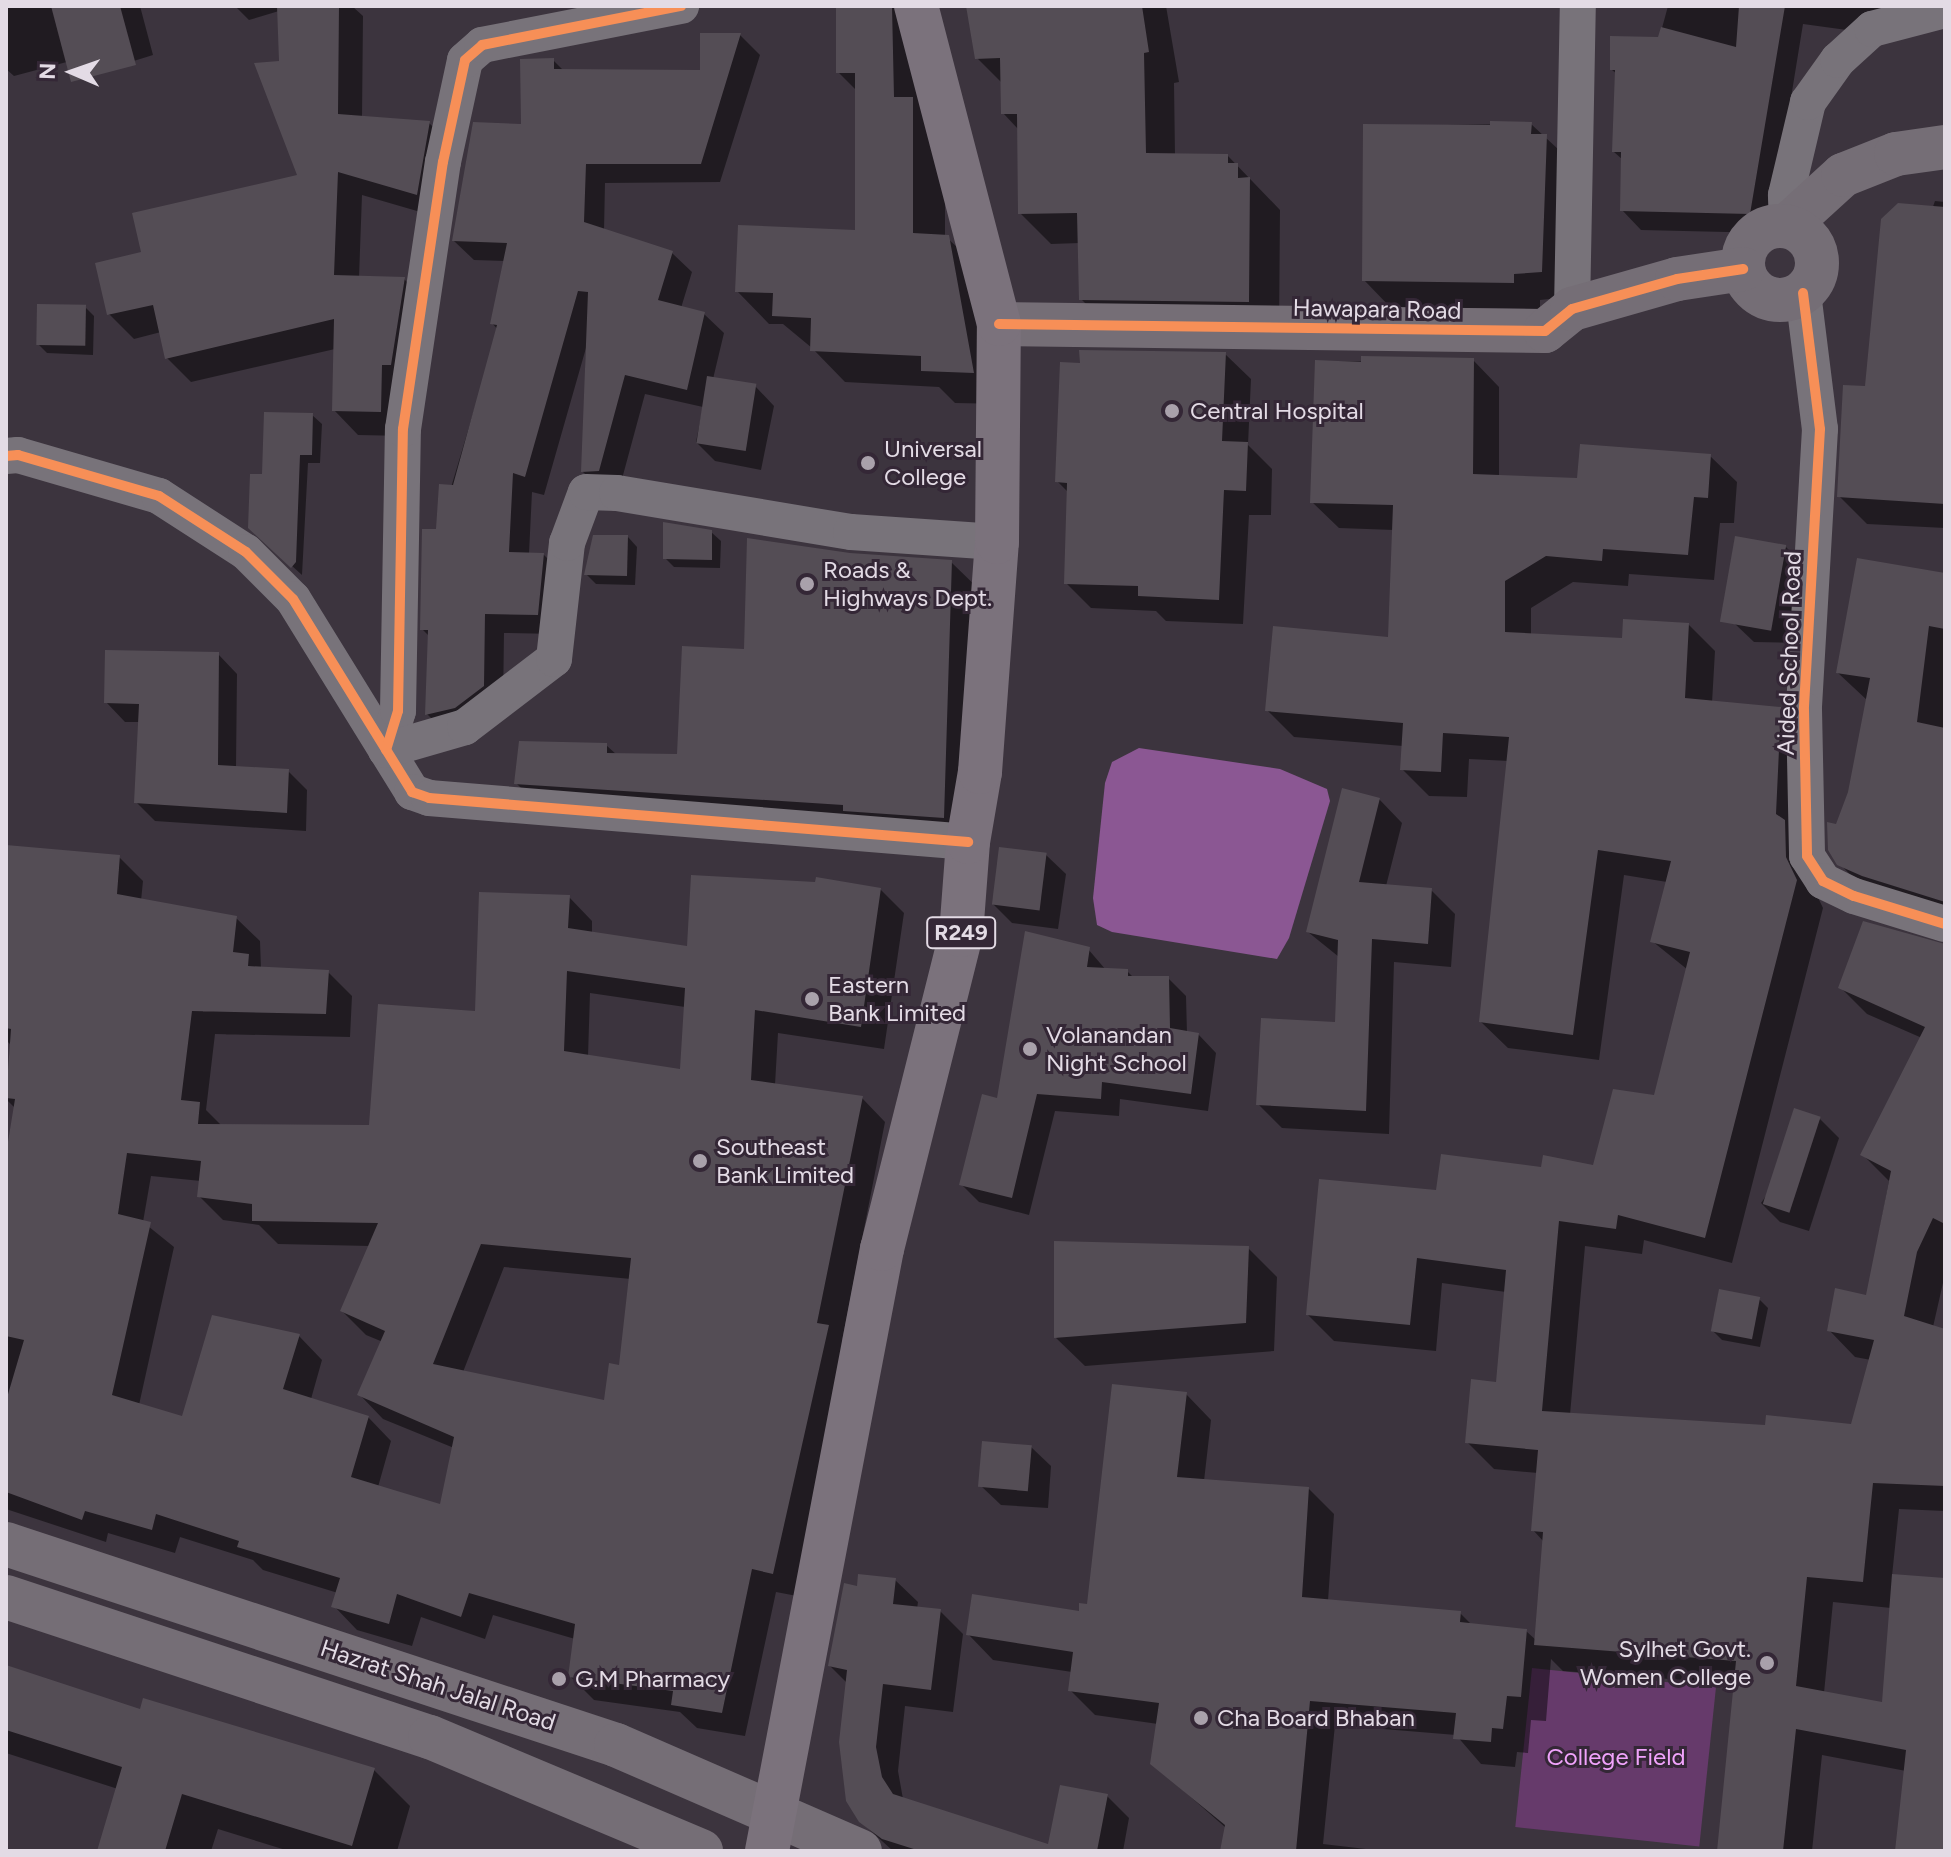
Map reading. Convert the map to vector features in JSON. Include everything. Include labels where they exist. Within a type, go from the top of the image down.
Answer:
[{"type":"main road","name":"R249","points":[[769,1832],[882,1249],[961,935],[968,842],[980,772],[997,542],[999,324],[916,6]]},
{"type":"main road","points":[[1787,226],[1807,235],[1814,247],[1815,275],[1803,293],[1788,299],[1760,297],[1743,269],[1747,246],[1757,236],[1787,226],[1843,175],[1896,154],[1945,147]]},
{"type":"main road","name":"Hawapara Road","points":[[999,324],[1545,331],[1572,309],[1677,279],[1743,269]]},
{"type":"main road","name":"Hazrat Shah Jalal Road","points":[[6,1544],[616,1745],[769,1832],[860,1851]]},
{"type":"main road","points":[[6,1597],[430,1737],[701,1851]]},
{"type":"street","points":[[386,750],[398,711],[403,429],[443,162],[465,60],[482,45],[681,6]]},
{"type":"street","points":[[1572,309],[1578,6]]},
{"type":"street","points":[[1787,226],[1786,195],[1808,102],[1838,60],[1872,29],[1945,10]]},
{"type":"street","name":"Aided School Road","points":[[1803,293],[1820,429],[1804,710],[1807,856],[1823,881],[1854,896],[1945,924]]},
{"type":"street","points":[[6,456],[18,455],[159,496],[246,552],[293,599],[412,792],[429,798],[968,842]]},
{"type":"street","points":[[386,750],[465,727],[554,659],[567,543],[586,492],[617,493],[851,532],[997,542]]},
{"type":"green space","name":"College Field","points":[[1532,1668],[1716,1687],[1699,1846],[1515,1827]]},
{"type":"shaded area","points":[[1139,748],[1280,769],[1327,789],[1330,801],[1289,938],[1277,959],[1112,932],[1097,925],[1093,898],[1105,783],[1112,762]]},
{"type":"building","points":[[51,6],[120,6],[136,65],[71,82]]},
{"type":"building","points":[[277,6],[339,6],[338,114],[430,121],[417,195],[338,172],[334,275],[405,277],[391,365],[382,365],[381,412],[332,411],[334,319],[165,359],[153,305],[107,315],[95,263],[141,252],[132,213],[297,175],[254,63],[279,61]]},
{"type":"building","points":[[836,6],[892,6],[894,97],[913,97],[913,233],[949,235],[974,373],[921,371],[921,356],[810,351],[811,318],[772,316],[773,293],[735,292],[738,225],[855,230],[855,73],[836,73]]},
{"type":"building","points":[[966,6],[1142,6],[1149,52],[1144,53],[1146,153],[1228,154],[1228,163],[1238,163],[1238,178],[1250,177],[1249,302],[1079,300],[1077,213],[1018,214],[1017,114],[1001,114],[1000,58],[975,59]]},
{"type":"building","points":[[1739,6],[1785,6],[1750,214],[1620,211],[1621,152],[1612,152],[1615,70],[1610,70],[1610,36],[1658,37],[1661,27],[1736,47]]},
{"type":"building","points":[[700,33],[741,33],[701,164],[586,164],[584,222],[673,251],[658,300],[705,312],[687,390],[625,375],[599,471],[581,472],[588,292],[578,291],[525,477],[513,473],[509,552],[544,553],[538,615],[485,614],[484,686],[455,708],[425,715],[428,630],[420,630],[422,529],[436,529],[439,484],[453,485],[497,325],[490,324],[507,243],[452,241],[473,122],[521,124],[520,59],[554,58],[554,69],[700,70]]},
{"type":"building","points":[[1490,121],[1532,122],[1531,134],[1547,134],[1542,272],[1514,274],[1514,283],[1362,281],[1363,124],[1490,125]]},
{"type":"building","points":[[1898,203],[1945,207],[1945,504],[1837,497],[1843,385],[1865,386],[1881,219]]},
{"type":"building","points":[[37,304],[86,305],[85,346],[36,345]]},
{"type":"building","points":[[1079,350],[1226,352],[1222,441],[1248,442],[1246,491],[1224,490],[1219,600],[1138,596],[1138,586],[1064,584],[1067,483],[1055,482],[1060,362],[1080,363]]},
{"type":"building","points":[[1361,356],[1474,358],[1473,474],[1577,478],[1580,444],[1711,454],[1708,498],[1694,497],[1688,555],[1603,549],[1602,561],[1546,556],[1505,581],[1505,632],[1622,638],[1623,619],[1689,623],[1685,698],[1781,707],[1776,814],[1785,820],[1786,857],[1797,880],[1705,1238],[1618,1215],[1616,1229],[1559,1221],[1542,1411],[1765,1425],[1766,1415],[1851,1424],[1874,1340],[1827,1331],[1835,1288],[1866,1295],[1891,1171],[1860,1155],[1925,1027],[1838,988],[1863,921],[1945,944],[1945,1224],[1933,1218],[1917,1252],[1904,1316],[1945,1329],[1945,1486],[1873,1483],[1863,1582],[1807,1577],[1796,1686],[1882,1702],[1892,1574],[1945,1578],[1945,1851],[1895,1851],[1906,1750],[1796,1729],[1783,1851],[1717,1851],[1736,1661],[1534,1645],[1543,1532],[1531,1531],[1538,1450],[1465,1443],[1471,1379],[1496,1382],[1506,1270],[1417,1258],[1410,1325],[1306,1315],[1319,1179],[1436,1190],[1441,1154],[1541,1167],[1543,1155],[1593,1165],[1613,1089],[1654,1095],[1690,952],[1650,942],[1671,861],[1598,850],[1573,1035],[1479,1022],[1509,737],[1443,733],[1441,772],[1400,770],[1403,723],[1265,711],[1273,626],[1388,637],[1393,505],[1310,503],[1315,360],[1361,362]]},
{"type":"building","points":[[707,376],[756,384],[746,451],[696,443]]},
{"type":"building","points":[[264,412],[313,413],[312,455],[300,455],[296,562],[291,568],[248,528],[250,474],[262,474]]},
{"type":"building","points":[[663,522],[712,530],[712,560],[663,559]]},
{"type":"building","points":[[593,535],[628,535],[627,576],[584,575]]},
{"type":"building","points":[[1735,536],[1786,545],[1771,631],[1720,622]]},
{"type":"building","points":[[747,538],[850,553],[952,560],[944,818],[843,811],[843,805],[514,784],[519,741],[607,743],[607,753],[677,754],[682,646],[744,649]]},
{"type":"building","points":[[1857,558],[1945,573],[1945,629],[1929,626],[1917,722],[1945,728],[1945,902],[1837,865],[1828,850],[1827,822],[1836,824],[1848,792],[1870,678],[1836,673]]},
{"type":"building","points":[[105,650],[219,652],[218,765],[289,769],[287,813],[134,803],[139,704],[104,703]]},
{"type":"building","points":[[1342,788],[1380,798],[1359,882],[1432,888],[1428,944],[1372,939],[1366,1111],[1256,1105],[1261,1018],[1335,1022],[1338,940],[1306,932]]},
{"type":"building","points":[[6,845],[120,855],[117,894],[237,916],[233,952],[249,954],[248,966],[329,970],[326,1014],[192,1011],[181,1100],[200,1102],[198,1124],[369,1125],[378,1004],[475,1011],[479,892],[570,895],[568,928],[687,946],[691,875],[815,882],[816,877],[881,888],[861,1027],[755,1010],[751,1080],[863,1096],[817,1323],[829,1325],[773,1574],[752,1569],[722,1713],[671,1705],[673,1691],[568,1677],[575,1624],[469,1593],[461,1617],[397,1594],[389,1624],[331,1607],[340,1578],[237,1547],[239,1541],[156,1514],[152,1530],[85,1511],[82,1520],[6,1492],[6,1401],[24,1340],[6,1336],[6,1154],[15,1099],[6,1098],[11,1029],[6,1028]],"holes":[[[567,971],[685,988],[680,1069],[564,1051]],[[127,1153],[201,1161],[197,1197],[252,1204],[252,1221],[378,1223],[340,1311],[385,1331],[357,1395],[454,1437],[440,1504],[351,1477],[369,1416],[283,1389],[300,1334],[212,1315],[182,1416],[112,1395],[151,1222],[118,1214]],[[481,1244],[631,1258],[619,1365],[609,1363],[604,1400],[433,1364]]]},
{"type":"building","points":[[999,847],[1047,853],[1040,910],[992,905]]},
{"type":"building","points":[[1025,931],[1090,947],[1087,967],[1128,969],[1128,976],[1169,976],[1170,1028],[1199,1033],[1191,1094],[1102,1082],[1101,1099],[1037,1094],[1012,1198],[959,1185],[982,1094],[997,1098]]},
{"type":"building","points":[[1794,1108],[1821,1117],[1789,1213],[1763,1204]]},
{"type":"building","points":[[1054,1241],[1249,1246],[1246,1323],[1054,1338]]},
{"type":"building","points":[[1719,1289],[1760,1297],[1752,1339],[1711,1331]]},
{"type":"building","points":[[1112,1384],[1187,1392],[1177,1477],[1309,1487],[1302,1597],[1461,1611],[1460,1622],[1527,1629],[1521,1697],[1507,1696],[1503,1729],[1492,1728],[1491,1742],[1453,1739],[1456,1713],[1310,1701],[1296,1851],[1220,1851],[1225,1825],[1150,1764],[1159,1703],[1068,1691],[1073,1652],[966,1635],[972,1594],[1079,1611],[1079,1603],[1087,1604]]},
{"type":"building","points":[[982,1441],[1032,1445],[1028,1491],[978,1487]]},
{"type":"building","points":[[858,1574],[896,1578],[893,1604],[941,1609],[931,1690],[883,1684],[876,1747],[882,1777],[893,1794],[1048,1844],[1060,1785],[1108,1794],[1097,1851],[920,1851],[882,1839],[859,1822],[846,1801],[839,1742],[847,1670],[828,1666],[844,1583],[857,1586]]},
{"type":"building","points":[[6,1665],[140,1709],[143,1698],[375,1768],[352,1846],[182,1794],[165,1851],[97,1851],[122,1767],[6,1730]]},
{"type":"cycle path","points":[[386,750],[398,711],[403,429],[443,162],[465,60],[482,45],[681,6]]},
{"type":"cycle path","points":[[999,324],[1545,331],[1572,309],[1677,279],[1743,269]]},
{"type":"cycle path","points":[[1803,293],[1820,429],[1804,710],[1807,856],[1823,881],[1854,896],[1945,924]]},
{"type":"cycle path","points":[[6,456],[18,455],[159,496],[246,552],[293,599],[412,792],[429,798],[968,842]]},
{"type":"place","name":"Central Hospital","points":[[1172,411]]},
{"type":"place","name":"Universal College","points":[[868,463]]},
{"type":"place","name":"Roads & Highways Dept.","points":[[807,584]]},
{"type":"place","name":"Eastern Bank Limited","points":[[812,999]]},
{"type":"place","name":"Volanandan Night School","points":[[1030,1049]]},
{"type":"place","name":"Southeast Bank Limited","points":[[700,1161]]},
{"type":"place","name":"Sylhet Govt. Women College","points":[[1767,1663]]},
{"type":"place","name":"G.M Pharmacy","points":[[559,1679]]},
{"type":"place","name":"Cha Board Bhaban","points":[[1201,1718]]}]
